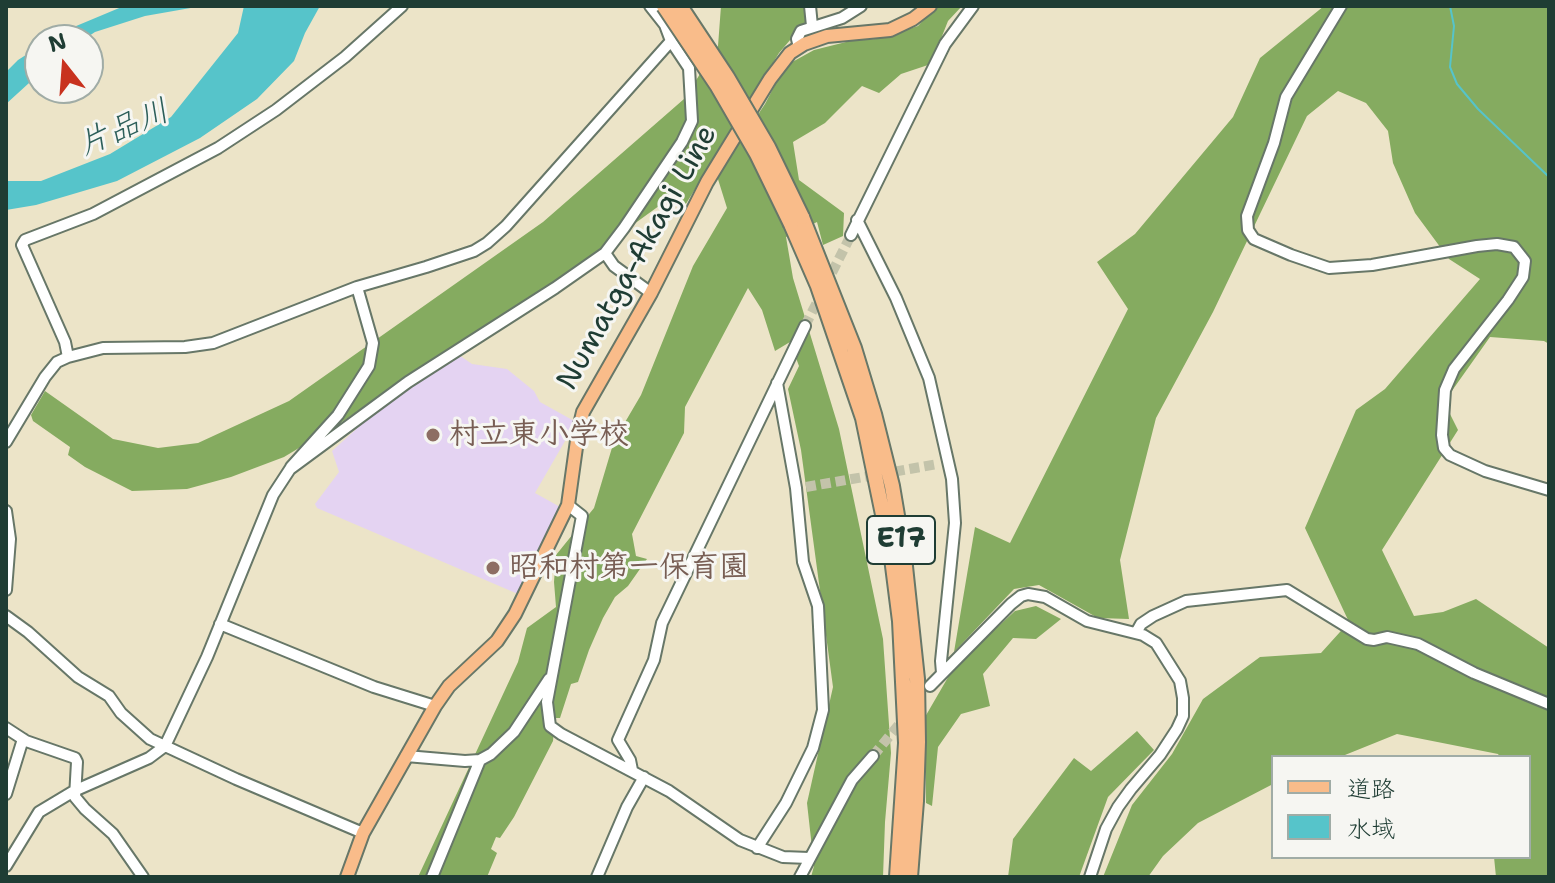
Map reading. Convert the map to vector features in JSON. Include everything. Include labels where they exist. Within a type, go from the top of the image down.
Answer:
[{"type":"highway","name":"E17","points":[[664,6],[724,96],[797,220],[859,405],[892,558],[900,621],[906,743],[897,877]]},
{"type":"highway","name":"E17","points":[[680,6],[768,147],[854,348],[874,414],[892,486],[904,557],[917,679],[916,801],[910,877]]},
{"type":"main road","name":"Numatga-Akagi Line","points":[[347,877],[363,833],[435,706],[449,686],[497,641],[515,614],[553,542],[568,505],[583,412],[651,293],[707,182],[774,72],[799,47],[827,36],[890,30],[913,19],[930,6]]},
{"type":"street","points":[[68,357],[65,342],[22,245],[25,240],[93,214],[218,148],[276,110],[402,6]]},
{"type":"street","points":[[290,469],[408,382],[605,253],[682,142],[692,121],[689,68],[671,41],[665,25],[650,6]]},
{"type":"street","points":[[810,6],[812,26]]},
{"type":"street","points":[[799,47],[797,39],[801,31],[842,18],[861,6]]},
{"type":"street","points":[[851,235],[945,44],[973,6]]},
{"type":"street","points":[[1341,6],[1286,97],[1274,143],[1247,216],[1248,230],[1254,239],[1329,268],[1372,265],[1477,246],[1497,244],[1514,247],[1525,261],[1523,277],[1454,369],[1445,390],[1442,435],[1444,448],[1450,455],[1485,471],[1549,490]]},
{"type":"street","points":[[6,442],[45,377],[57,362],[68,357],[103,348],[185,347],[213,343],[357,287],[474,251],[487,243],[535,194],[671,41]]},
{"type":"street","points":[[857,220],[896,298],[929,378],[955,523],[942,673]]},
{"type":"street","points":[[605,253],[614,266],[651,293]]},
{"type":"street","points":[[6,866],[39,812],[74,791],[149,758],[165,746],[273,495],[293,462],[338,415],[369,366],[373,343],[357,287]]},
{"type":"street","points":[[632,770],[630,760],[619,744],[619,734],[654,660],[662,623],[805,326]]},
{"type":"street","points":[[757,848],[786,803],[813,748],[823,710],[818,606],[803,562],[801,487],[777,383]]},
{"type":"street","points":[[568,505],[582,516],[547,702],[550,726],[669,791],[730,834],[757,848],[783,857],[809,858]]},
{"type":"street","points":[[6,511],[10,539],[6,590]]},
{"type":"street","points":[[1136,633],[1141,624],[1153,616],[1186,601],[1287,590],[1367,639],[1387,637],[1418,644],[1474,673],[1549,704]]},
{"type":"street","points":[[930,686],[1011,604],[1028,594],[1045,597],[1097,624],[1136,633],[1156,643],[1175,671],[1183,698],[1183,716],[1160,755],[1118,807],[1106,829],[1090,877]]},
{"type":"street","points":[[6,616],[78,677],[109,696],[135,727],[165,746],[363,833]]},
{"type":"street","points":[[220,624],[374,687],[435,706]]},
{"type":"street","points":[[406,756],[465,761],[480,760],[491,754],[514,732],[555,669]]},
{"type":"street","points":[[6,728],[23,739],[75,758],[74,791],[80,804],[113,834],[143,877]]},
{"type":"street","points":[[6,794],[23,739]]},
{"type":"street","points":[[800,877],[852,780],[873,756]]},
{"type":"street","points":[[432,877],[480,760]]},
{"type":"street","points":[[597,877],[627,807],[644,777]]},
{"type":"shaded area","points":[[459,355],[472,364],[507,369],[534,391],[540,402],[576,422],[535,493],[562,508],[518,594],[317,508],[315,504],[339,472],[332,451],[383,405]]},
{"type":"green space","points":[[721,6],[806,6],[808,19],[779,53],[684,207],[663,203],[561,277],[437,356],[339,424],[284,457],[231,477],[187,489],[132,491],[68,455],[70,447],[33,421],[31,415],[45,391],[113,439],[158,448],[198,443],[289,401],[543,222],[684,99],[718,46]]},
{"type":"green space","points":[[936,6],[962,6],[948,21],[931,64],[901,74],[879,93],[862,86],[825,123],[793,142],[799,180],[844,213],[843,236],[823,245],[817,222],[786,237],[793,278],[839,429],[883,639],[891,753],[883,877],[811,877],[814,866],[807,803],[833,687],[801,450],[788,389],[799,366],[790,342],[775,351],[762,310],[748,288],[685,407],[684,433],[632,534],[636,556],[647,559],[628,586],[615,597],[603,618],[578,682],[571,684],[560,718],[555,718],[553,741],[514,817],[500,838],[496,837],[491,849],[497,853],[487,877],[418,877],[518,662],[527,628],[556,607],[556,555],[594,508],[614,441],[641,395],[693,266],[727,208],[717,176],[765,104],[785,66],[814,50],[854,40],[877,39],[918,26]]},
{"type":"green space","points":[[1324,6],[1549,6],[1549,344],[1490,337],[1444,402],[1458,430],[1382,550],[1414,616],[1443,612],[1476,599],[1549,648],[1549,877],[1496,877],[1494,859],[1531,859],[1531,755],[1499,755],[1397,734],[1345,755],[1271,755],[1271,785],[1198,823],[1163,856],[1148,877],[1103,877],[1132,805],[1172,754],[1203,699],[1260,657],[1321,653],[1349,622],[1305,528],[1356,410],[1385,389],[1480,279],[1449,259],[1415,213],[1393,163],[1388,131],[1366,103],[1338,91],[1307,116],[1213,312],[1156,418],[1120,560],[1129,619],[1098,618],[1039,585],[1014,589],[954,652],[975,527],[1010,543],[1128,309],[1097,262],[1135,234],[1233,117],[1260,58]]},
{"type":"green space","points":[[1036,606],[1061,619],[1036,639],[1013,638],[983,674],[990,706],[961,714],[938,747],[932,806],[926,803],[925,717],[954,667],[1015,611]]},
{"type":"green space","points":[[1137,731],[1154,750],[1108,797],[1079,877],[1008,877],[1013,839],[1074,758],[1091,771]]},
{"type":"water","points":[[124,6],[202,6],[145,16],[104,29],[104,24],[81,24]]},
{"type":"water","points":[[244,6],[320,6],[294,61],[257,99],[200,138],[117,181],[36,205],[6,210],[6,181],[41,181],[110,154],[171,117],[238,33]]},
{"type":"water","points":[[24,56],[24,88],[6,104],[6,72]]},
{"type":"waterway","points":[[1450,6],[1454,26],[1450,67],[1457,84],[1478,109],[1549,177]]},
{"type":"tunnel","points":[[805,326],[851,235]]},
{"type":"tunnel","points":[[806,487],[938,464]]},
{"type":"tunnel","points":[[873,756],[906,716]]},
{"type":"place","name":"村立東小学校","points":[[433,435]]},
{"type":"place","name":"昭和村第一保育園","points":[[493,568]]},
{"type":"water label","name":"片品川","points":[[124,129]]}]
